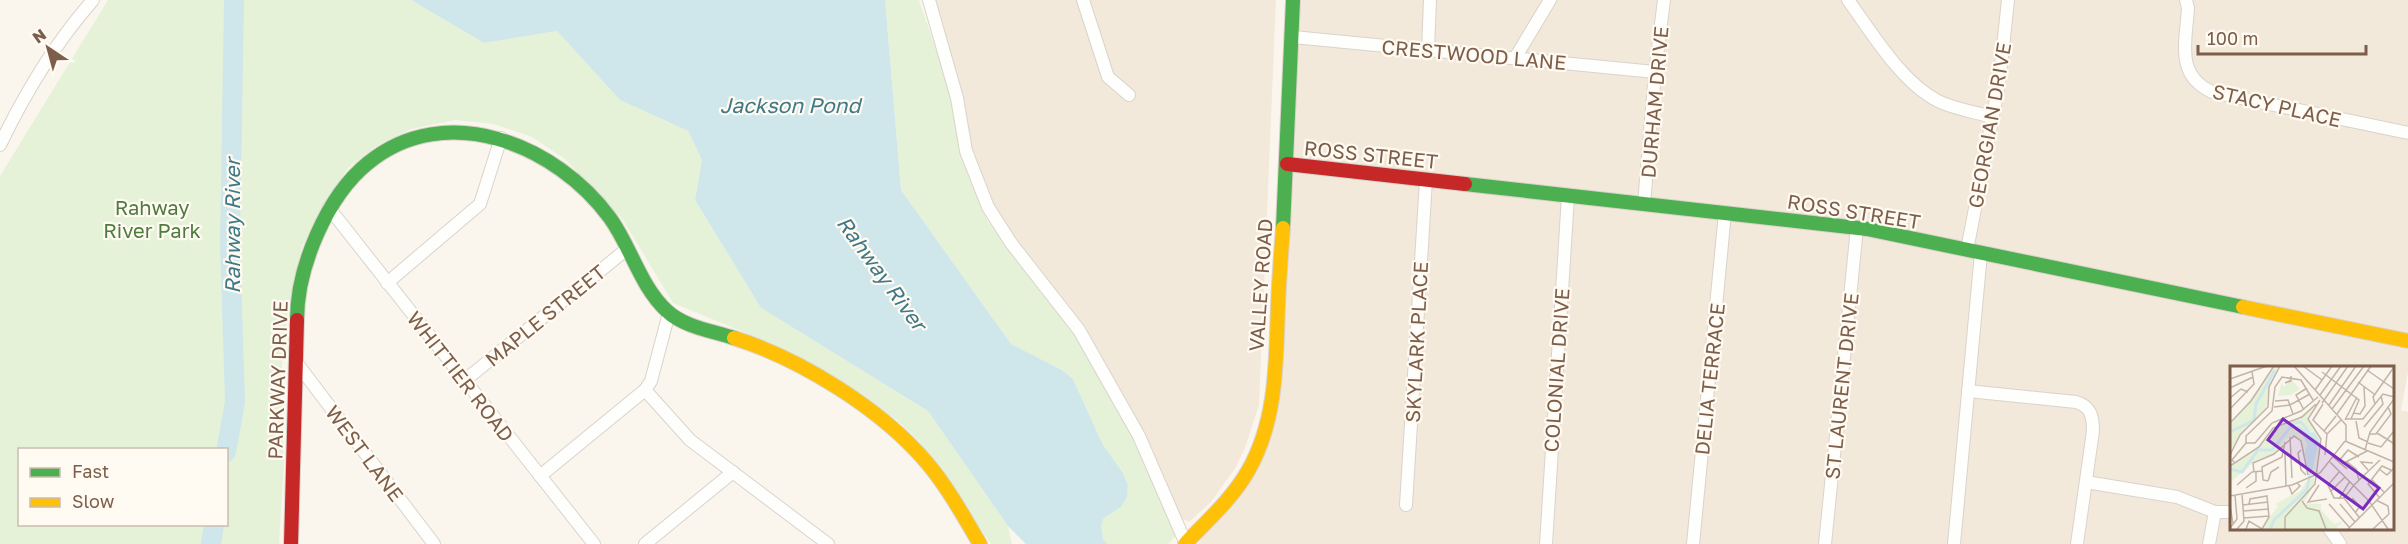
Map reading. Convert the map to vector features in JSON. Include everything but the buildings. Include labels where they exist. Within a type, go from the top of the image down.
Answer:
[{"type":"street","points":[[0,145],[16,112],[53,50],[93,0]]},
{"type":"street","points":[[928,0],[957,98],[966,151],[987,207],[1011,243],[1079,330],[1139,436],[1185,544]]},
{"type":"street","points":[[1083,0],[1108,77],[1129,95]]},
{"type":"street","name":"VALLEY ROAD","points":[[1185,544],[1232,495],[1245,477],[1255,460],[1272,411],[1287,164],[1293,0]]},
{"type":"street","points":[[1428,50],[1430,0]]},
{"type":"street","points":[[1515,58],[1550,0]]},
{"type":"street","name":"DURHAM DRIVE","points":[[1644,204],[1655,72],[1664,0]]},
{"type":"street","points":[[1848,0],[1891,58],[1924,91],[1939,101],[1992,117]]},
{"type":"street","name":"GEORGIAN DRIVE","points":[[1967,250],[1999,84],[2008,0]]},
{"type":"street","name":"STACY PLACE","points":[[2186,0],[2185,61],[2193,79],[2201,87],[2212,92],[2408,133]]},
{"type":"street","name":"CRESTWOOD LANE","points":[[1293,37],[1655,72]]},
{"type":"street","name":"PARKWAY DRIVE","points":[[291,544],[299,295],[319,230],[329,208],[344,185],[364,165],[404,141],[449,132],[475,133],[501,138],[528,148],[549,160],[578,183],[605,212],[658,300],[669,313],[683,321],[752,345],[814,376],[868,410],[902,435],[939,479],[980,544]]},
{"type":"street","points":[[387,283],[480,204],[501,138]]},
{"type":"street","name":"ROSS STREET","points":[[1287,164],[1857,228],[2408,341]]},
{"type":"street","name":"SKYLARK PLACE","points":[[1406,505],[1426,180]]},
{"type":"street","name":"COLONIAL DRIVE","points":[[1546,544],[1568,196]]},
{"type":"street","name":"WHITTIER ROAD","points":[[329,208],[594,544]]},
{"type":"street","name":"DELIA TERRACE","points":[[1693,544],[1725,213]]},
{"type":"street","name":"ST LAURENT DRIVE","points":[[1825,544],[1857,228]]},
{"type":"street","name":"MAPLE STREET","points":[[464,381],[627,249]]},
{"type":"street","points":[[1954,544],[1981,253]]},
{"type":"street","points":[[540,476],[645,390],[651,381],[669,313]]},
{"type":"street","name":"WEST LANE","points":[[296,362],[434,544]]},
{"type":"street","points":[[645,390],[685,436],[828,544]]},
{"type":"street","points":[[1968,391],[2084,404],[2093,420],[2077,544]]},
{"type":"street","points":[[645,544],[733,472]]},
{"type":"street","points":[[2086,482],[2177,497],[2215,512],[2230,512]]},
{"type":"street","points":[[2209,544],[2215,512]]},
{"type":"street","points":[[2331,529],[2340,544]]},
{"type":"shaded area","points":[[935,0],[1276,0],[1259,405],[1245,448],[1236,467],[1211,502],[1189,522],[1181,518],[1146,439],[1096,347],[1079,321],[999,216],[988,197],[978,171],[965,121],[959,82]]},
{"type":"shaded area","points":[[1297,0],[2408,0],[2408,372],[2401,410],[2408,412],[2408,544],[1198,544],[1266,452]]},
{"type":"green space","name":"Rahway River Park","points":[[108,0],[411,0],[484,43],[557,31],[620,100],[688,131],[702,160],[695,200],[761,308],[928,411],[1008,526],[1012,544],[991,544],[918,440],[896,419],[748,334],[673,303],[623,220],[566,160],[532,137],[494,124],[455,120],[411,129],[378,145],[348,168],[321,208],[302,247],[288,308],[280,384],[284,463],[279,544],[0,544],[0,176]]},
{"type":"green space","points":[[885,0],[919,0],[950,90],[965,164],[987,220],[1089,352],[1107,379],[1179,533],[1168,544],[1107,544],[1103,539],[1100,525],[1103,519],[1121,507],[1127,497],[1128,485],[1123,473],[1103,445],[1073,379],[1062,370],[1011,344],[901,190]]},
{"type":"water","name":"Jackson Pond","points":[[411,0],[885,0],[901,190],[1011,344],[1062,370],[1073,379],[1103,445],[1123,473],[1128,485],[1127,497],[1121,507],[1103,519],[1101,525],[1103,539],[1107,544],[1026,544],[1008,526],[928,411],[761,308],[695,200],[702,160],[688,131],[620,100],[557,31],[484,43]]},
{"type":"waterway","name":"Rahway River","points":[[227,448],[235,402],[230,243],[234,0]]},
{"type":"waterway","name":"Rahway River","points":[[211,544],[214,526]]},
{"type":"traffic: fast","points":[[1283,228],[1293,0]]},
{"type":"traffic: fast","points":[[297,320],[302,278],[317,234],[328,213],[353,177],[368,163],[399,144],[431,134],[465,133],[498,139],[531,152],[561,170],[588,192],[610,218],[650,290],[667,311],[690,325],[734,338]]},
{"type":"traffic: fast","points":[[1465,184],[1867,229],[2243,307]]},
{"type":"traffic: slow","points":[[1185,544],[1242,481],[1258,452],[1265,432],[1275,370],[1283,228]]},
{"type":"traffic: slow","points":[[2243,307],[2408,341]]},
{"type":"traffic: slow","points":[[734,338],[760,347],[813,373],[865,406],[888,424],[935,473],[980,544]]},
{"type":"traffic: jam","points":[[1287,164],[1465,184]]},
{"type":"traffic: jam","points":[[291,544],[297,320]]}]
